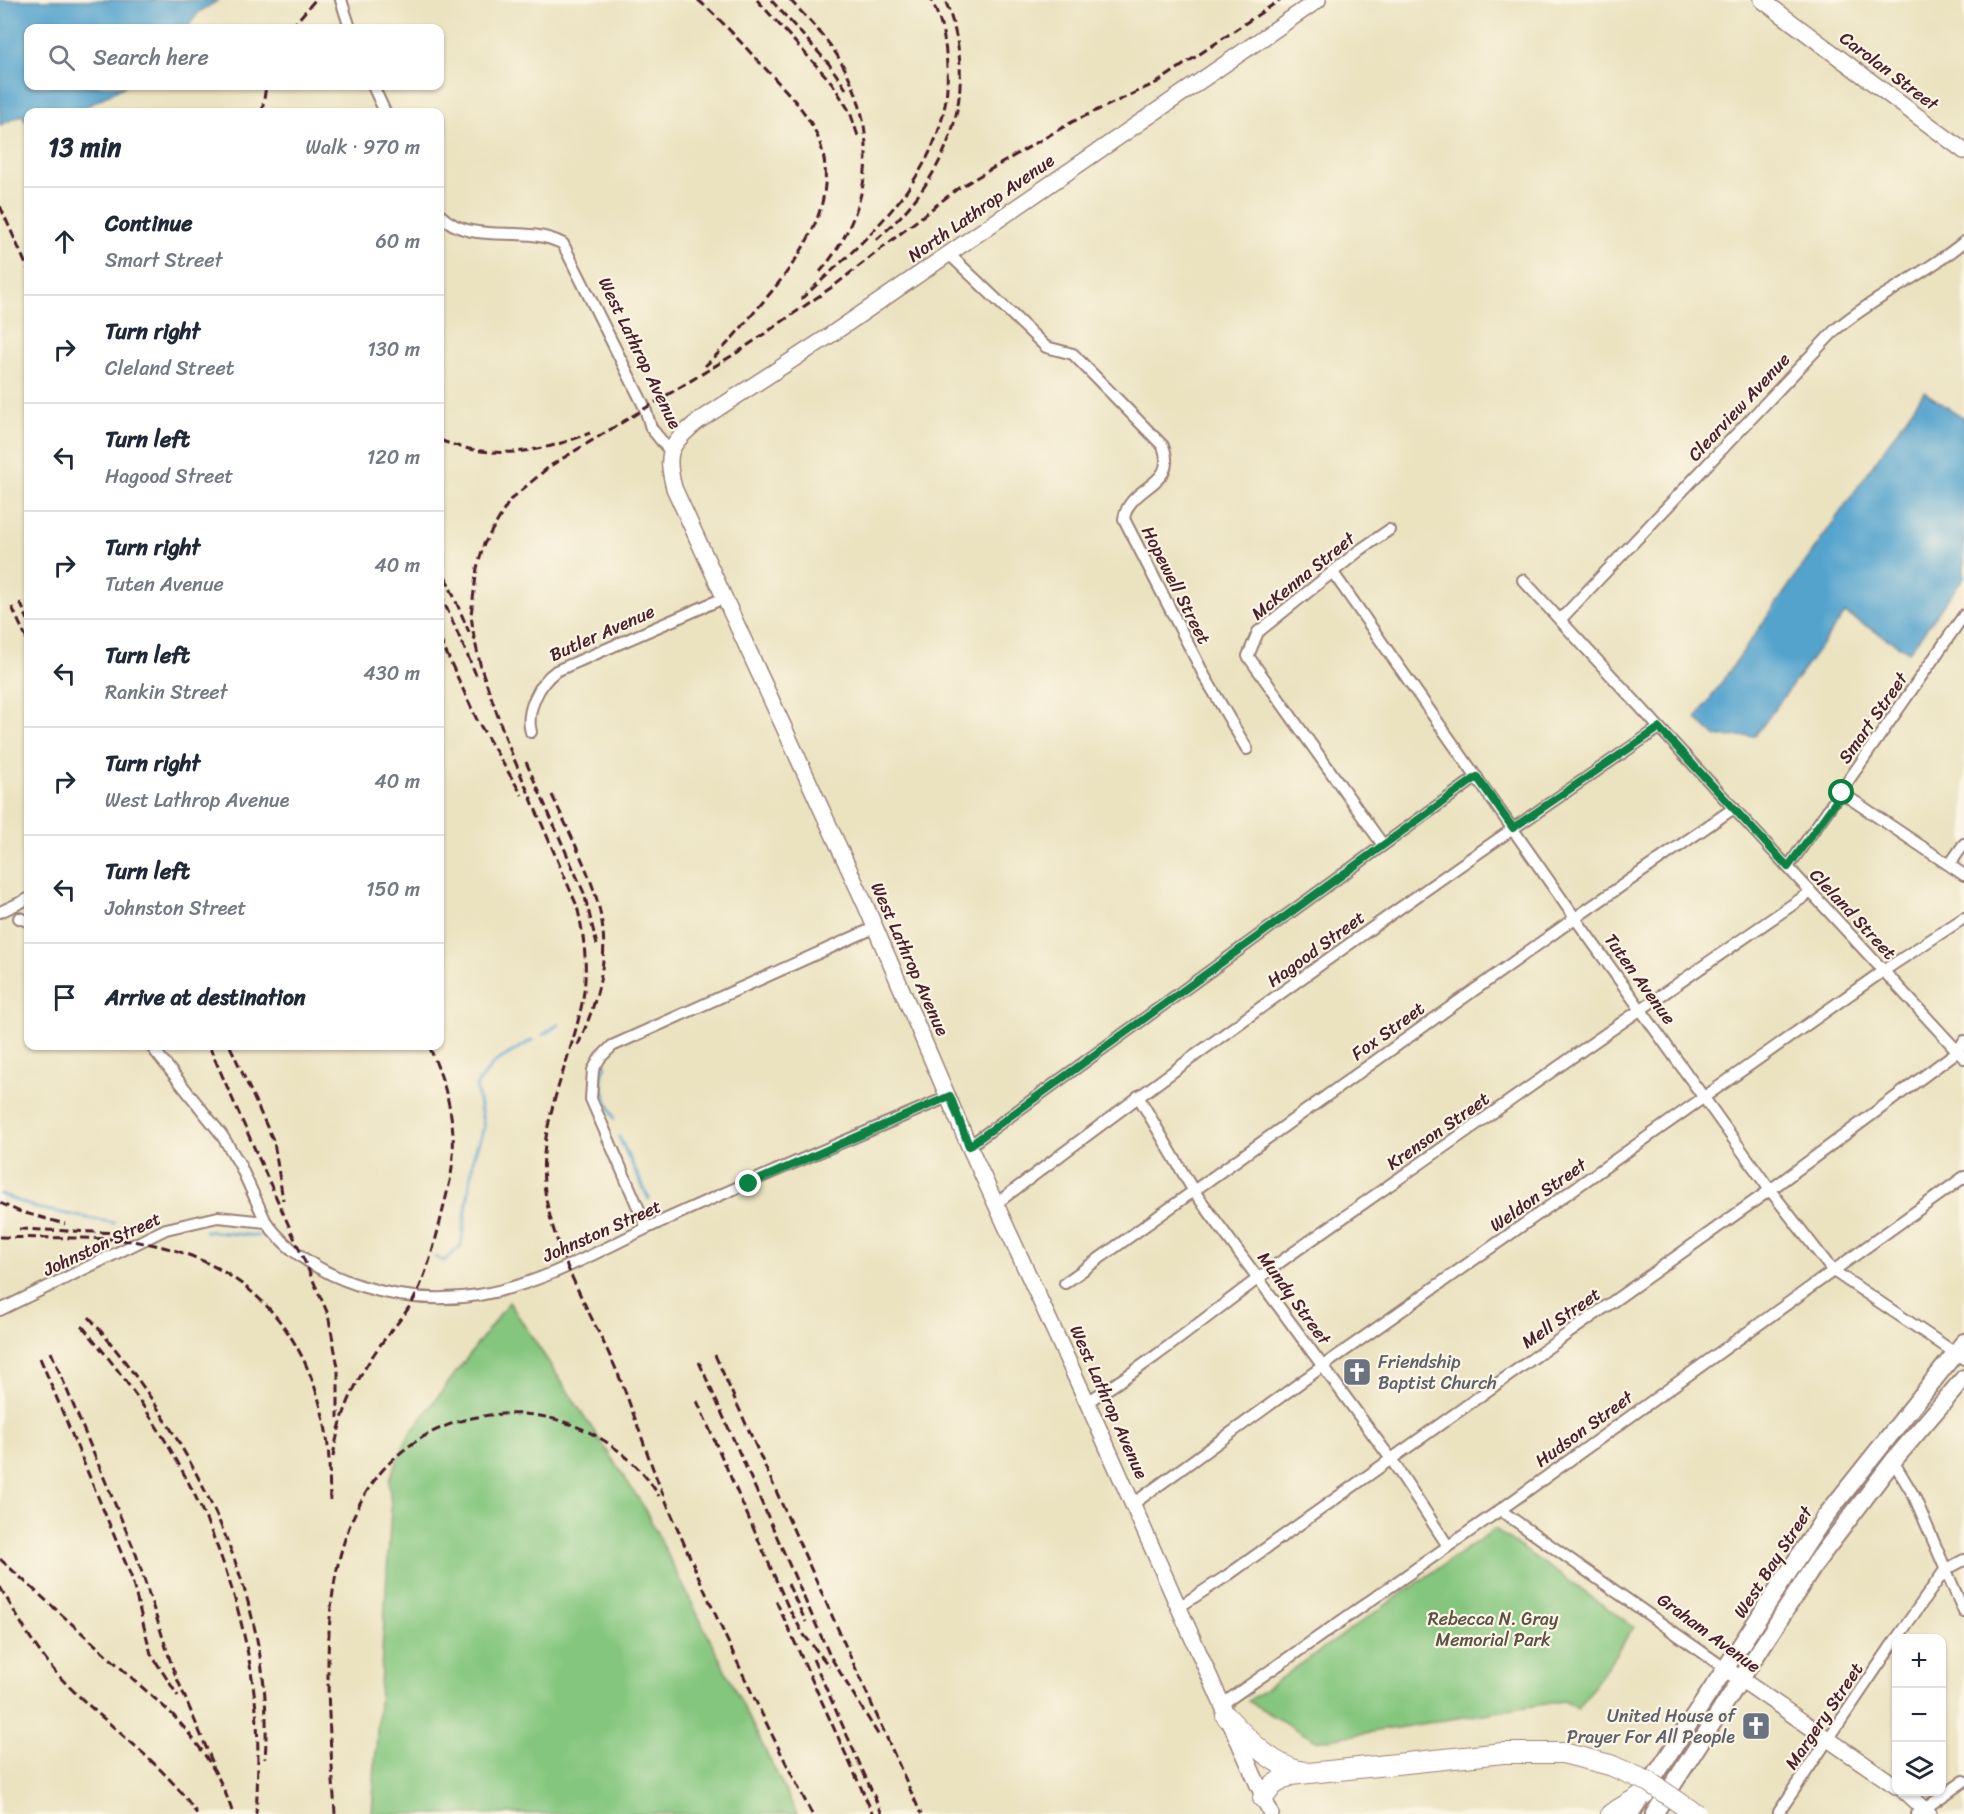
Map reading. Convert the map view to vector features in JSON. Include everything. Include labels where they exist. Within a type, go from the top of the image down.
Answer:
[{"type":"highway","points":[[1224,1710],[1269,1756],[1297,1771],[1310,1772]]},
{"type":"highway","points":[[1267,1806],[1280,1779],[1290,1775],[1503,1753],[1563,1753],[1610,1764],[1649,1782],[1696,1814]]},
{"type":"highway","points":[[1611,1814],[1644,1794]]},
{"type":"main road","name":"West Bay Street","points":[[1654,1814],[1732,1674],[1824,1518],[1961,1351]]},
{"type":"main road","name":"West Bay Street","points":[[1630,1814],[1732,1674],[1893,1461],[1964,1378]]},
{"type":"street","points":[[341,0],[349,24]]},
{"type":"street","name":"North Lathrop Avenue","points":[[669,450],[681,435],[697,422],[829,336],[1318,0]]},
{"type":"street","name":"Carolan Street","points":[[1762,0],[1964,151]]},
{"type":"street","points":[[375,90],[383,108]]},
{"type":"street","name":"West Lathrop Avenue","points":[[444,218],[458,228],[537,236],[563,244],[645,408],[651,428],[669,450],[668,466],[674,488],[726,597],[950,1096],[969,1146],[1088,1402],[1267,1806]]},
{"type":"street","name":"Clearview Avenue","points":[[1560,620],[1835,330],[1861,308],[1946,256],[1964,242]]},
{"type":"street","name":"Hopewell Street","points":[[949,254],[1046,347],[1074,354],[1163,446],[1168,457],[1164,473],[1126,509],[1124,519],[1205,677],[1247,749]]},
{"type":"street","name":"McKenna Street","points":[[1383,845],[1248,656],[1258,632],[1334,574],[1360,550],[1389,530]]},
{"type":"street","name":"Tuten Avenue","points":[[1334,574],[1575,918],[1770,1190],[1832,1270],[1961,1351]]},
{"type":"street","name":"Cleland Street","points":[[1523,580],[1961,1054]]},
{"type":"street","name":"Butler Avenue","points":[[531,732],[530,717],[542,685],[556,671],[726,597]]},
{"type":"street","name":"Smart Street","points":[[1788,867],[1842,793],[1964,615]]},
{"type":"street","name":"Hagood Street","points":[[997,1203],[1138,1096],[1513,828],[1659,728]]},
{"type":"street","points":[[969,1146],[1477,777]]},
{"type":"street","points":[[1842,793],[1964,875]]},
{"type":"street","name":"Fox Street","points":[[1065,1283],[1575,918],[1734,808]]},
{"type":"street","points":[[1950,864],[1964,844]]},
{"type":"street","name":"Krenson Street","points":[[1088,1402],[1134,1374],[1259,1277],[1641,1008],[1811,892]]},
{"type":"street","points":[[0,912],[24,901]]},
{"type":"street","name":"Weldon Street","points":[[1133,1504],[1323,1366],[1883,971],[1964,918]]},
{"type":"street","points":[[647,1228],[591,1100],[593,1070],[600,1058],[612,1046],[874,928]]},
{"type":"street","points":[[1961,1054],[1964,1041]]},
{"type":"street","points":[[154,1050],[221,1134],[239,1162],[267,1222]]},
{"type":"street","name":"Mell Street","points":[[1179,1607],[1961,1054]]},
{"type":"street","name":"Johnston Street","points":[[0,1310],[113,1257],[166,1229],[218,1217],[267,1222],[281,1242],[324,1270],[378,1290],[435,1297],[481,1295],[544,1276],[568,1264],[578,1263],[647,1228],[950,1096]]},
{"type":"street","name":"Mundy Street","points":[[1138,1096],[1193,1190],[1391,1459],[1448,1546]]},
{"type":"street","name":"Hudson Street","points":[[1224,1710],[1448,1546],[1964,1177]]},
{"type":"street","points":[[1893,1461],[1914,1496],[1964,1612]]},
{"type":"street","name":"Graham Avenue","points":[[1500,1510],[1732,1674],[1892,1783]]},
{"type":"street","name":"Margery Street","points":[[1900,1634],[1945,1570],[1964,1560]]},
{"type":"street","name":"Margery Street","points":[[1779,1812],[1892,1646]]},
{"type":"street","points":[[1910,1796],[1924,1812],[1964,1781]]},
{"type":"green space","points":[[509,1302],[644,1507],[797,1814],[372,1814],[391,1509],[389,1480],[409,1435]]},
{"type":"green space","name":"Rebecca N. Gray Memorial Park","points":[[1495,1529],[1634,1627],[1578,1709],[1563,1701],[1316,1741],[1248,1701]]},
{"type":"water","points":[[0,0],[219,0],[199,12],[190,24],[24,24],[24,90],[117,90],[84,108],[24,108],[24,118],[22,115],[0,125]]},
{"type":"water","points":[[1924,392],[1964,418],[1964,577],[1909,652],[1845,613],[1755,736],[1716,737],[1696,719]]},
{"type":"waterway","points":[[543,1035],[559,1024]]},
{"type":"waterway","points":[[435,1257],[444,1261],[461,1246],[474,1155],[484,1127],[476,1086],[494,1063],[532,1040]]},
{"type":"waterway","points":[[606,1066],[602,1085],[614,1118]]},
{"type":"waterway","points":[[619,1137],[649,1199]]},
{"type":"waterway","points":[[0,1194],[36,1208],[114,1223]]},
{"type":"waterway","points":[[205,1231],[258,1236]]},
{"type":"railway","points":[[294,24],[315,0]]},
{"type":"railway","points":[[698,0],[731,32],[805,114],[816,133],[824,158],[825,182],[821,205],[802,250],[773,290],[732,339],[705,366]]},
{"type":"railway","points":[[757,0],[832,83],[850,112],[858,136]]},
{"type":"railway","points":[[771,0],[829,64],[846,89]]},
{"type":"railway","points":[[790,0],[823,36],[840,60],[853,87],[862,115],[866,143],[865,170],[860,198],[851,224],[837,249],[819,273]]},
{"type":"railway","points":[[801,299],[879,225],[902,197],[921,168],[936,137],[945,103],[947,67],[943,32],[931,0]]},
{"type":"railway","points":[[876,240],[923,189],[940,161],[952,131],[959,100],[960,67],[956,34],[945,0]]},
{"type":"railway","points":[[812,1814],[695,1570],[660,1487],[623,1386],[565,1261],[548,1210],[544,1183],[546,1138],[550,1116],[581,1008],[585,982],[584,944],[577,906],[508,745],[481,668],[471,615],[477,568],[484,544],[510,500],[550,466],[738,352],[835,285],[957,189],[1072,122],[1158,82],[1280,0]]},
{"type":"railway","points":[[263,108],[265,90]]},
{"type":"railway","points":[[0,206],[24,260]]},
{"type":"railway","points":[[444,441],[478,451],[515,452],[534,450],[590,433]]},
{"type":"railway","points":[[444,573],[469,632]]},
{"type":"railway","points":[[20,602],[24,611]]},
{"type":"railway","points":[[444,602],[477,677]]},
{"type":"railway","points":[[12,607],[24,633]]},
{"type":"railway","points":[[444,648],[477,720],[522,795]]},
{"type":"railway","points":[[526,762],[584,893],[597,945]]},
{"type":"railway","points":[[552,795],[594,890],[601,917],[604,944],[601,974],[593,1007],[578,1045]]},
{"type":"railway","points":[[211,1050],[328,1314],[338,1367],[338,1418]]},
{"type":"railway","points":[[232,1050],[274,1142],[283,1200]]},
{"type":"railway","points":[[333,1457],[339,1428],[354,1388],[376,1351],[410,1306],[426,1271],[450,1181],[453,1163],[453,1129],[447,1096],[431,1050]]},
{"type":"railway","points":[[0,1203],[18,1211],[65,1224]]},
{"type":"railway","points":[[19,1229],[121,1233]]},
{"type":"railway","points":[[0,1237],[119,1240],[155,1245],[190,1255],[220,1270],[247,1288],[270,1310],[290,1336],[306,1365],[318,1396],[326,1431],[330,1500]]},
{"type":"railway","points":[[89,1317],[161,1414],[193,1467],[220,1523],[241,1580],[257,1639],[265,1699],[265,1759]]},
{"type":"railway","points":[[82,1326],[116,1368],[175,1457],[199,1504],[219,1552],[236,1603],[248,1655],[256,1709],[258,1735],[256,1814]]},
{"type":"railway","points":[[51,1352],[136,1554],[173,1669],[214,1766]]},
{"type":"railway","points":[[715,1355],[921,1814]]},
{"type":"railway","points":[[40,1358],[131,1576],[151,1654],[178,1696]]},
{"type":"railway","points":[[699,1362],[830,1656],[879,1736]]},
{"type":"railway","points":[[697,1401],[789,1609],[804,1635],[829,1666]]},
{"type":"railway","points":[[335,1814],[329,1718],[330,1614],[338,1564],[353,1517],[377,1477],[412,1444],[438,1429],[480,1417],[524,1414],[564,1422],[601,1439],[634,1464],[659,1496]]},
{"type":"railway","points":[[0,1559],[173,1715],[209,1762],[233,1814]]},
{"type":"railway","points":[[788,1584],[806,1622]]},
{"type":"railway","points":[[0,1587],[49,1665],[167,1777],[197,1814]]},
{"type":"railway","points":[[776,1601],[873,1814]]},
{"type":"railway","points":[[813,1659],[882,1814]]},
{"type":"place","name":"Friendship Baptist Church","points":[[1357,1372]]},
{"type":"place","name":"United House of Prayer For All People","points":[[1756,1726]]},
{"type":"route","points":[[749,1184],[950,1096],[969,1146],[1477,777],[1513,828],[1659,728],[1788,867],[1842,793]]}]
